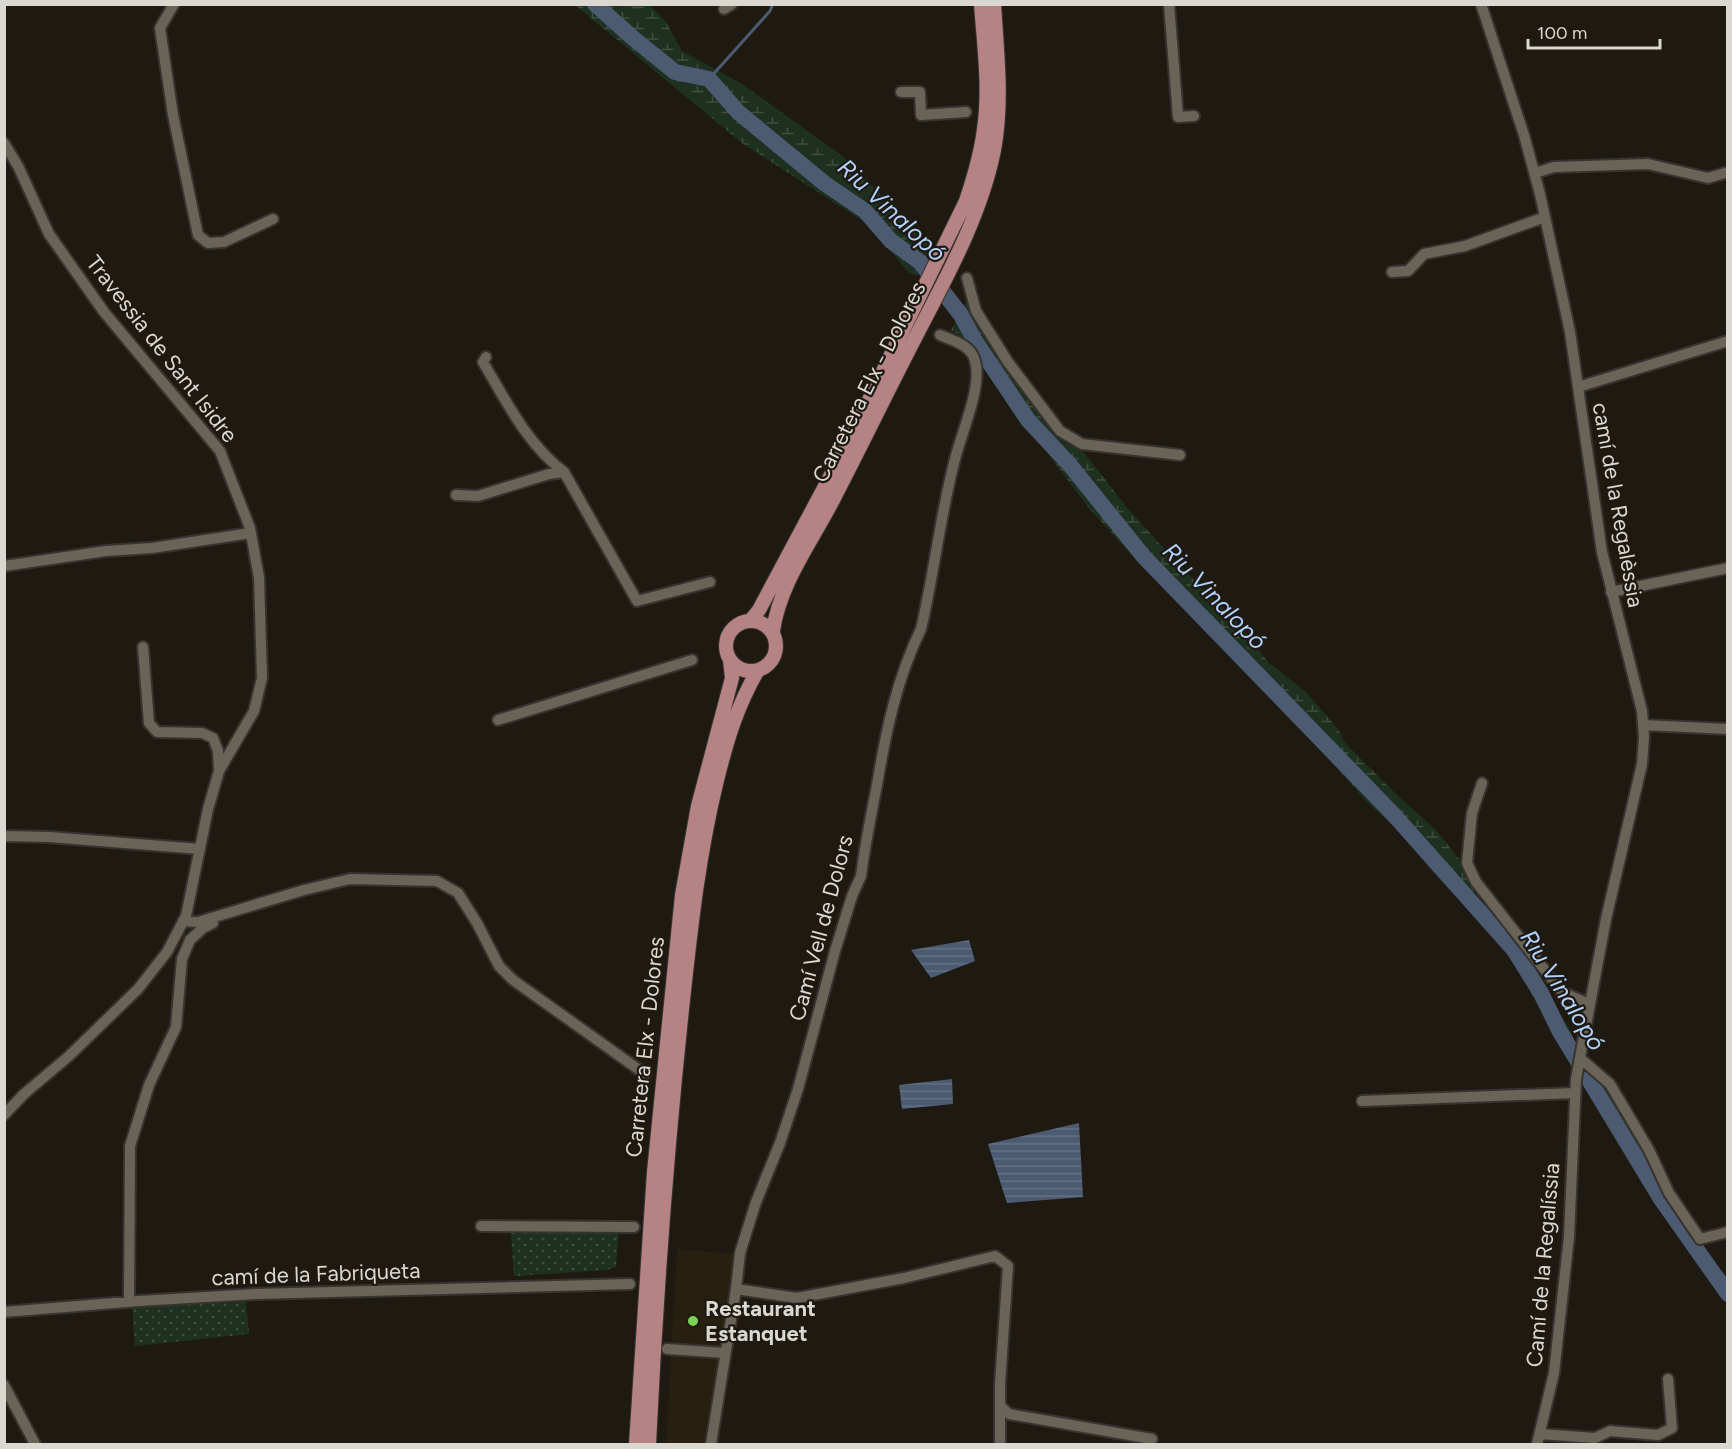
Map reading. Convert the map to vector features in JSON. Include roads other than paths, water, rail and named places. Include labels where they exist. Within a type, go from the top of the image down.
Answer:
[{"type":"main road","name":"Carretera Elx - Dolores","points":[[953,246],[975,173],[985,128],[986,76],[981,4]]},
{"type":"main road","name":"Carretera Elx - Dolores","points":[[773,632],[775,616],[782,596],[834,498],[953,246],[982,194],[994,148],[999,103],[994,4]]},
{"type":"main road","name":"Carretera Elx - Dolores","points":[[751,620],[759,610],[919,316]]},
{"type":"main road","points":[[751,620],[765,625],[773,632],[776,640],[774,656],[764,667],[758,670],[746,670],[737,667],[730,660],[726,644],[727,636],[736,626],[751,620]]},
{"type":"main road","name":"Carretera Elx - Dolores","points":[[636,1444],[654,1172],[682,895],[698,806],[732,678],[730,660]]},
{"type":"main road","name":"Carretera Elx - Dolores","points":[[649,1444],[667,1170],[694,899],[701,853],[721,765],[743,696],[758,670]]},
{"type":"street","points":[[174,4],[160,28],[173,115],[198,235],[207,243],[224,242],[273,219]]},
{"type":"street","points":[[1169,4],[1178,117],[1194,116]]},
{"type":"street","name":"camí de la Regalèssia","points":[[1481,4],[1505,76],[1545,217],[1570,332],[1602,552],[1642,711],[1640,775],[1606,919],[1580,1054]]},
{"type":"street","points":[[902,92],[920,92],[921,115],[966,112]]},
{"type":"street","name":"Travessia de Sant Isidre","points":[[4,143],[18,166],[49,234],[104,312],[220,451],[251,533],[259,578],[262,678],[254,711],[219,771],[183,921],[167,952],[138,989],[4,1115]]},
{"type":"street","points":[[1534,173],[1554,167],[1648,164],[1708,178],[1725,173]]},
{"type":"street","points":[[1392,272],[1408,271],[1424,254],[1465,246],[1545,217]]},
{"type":"street","points":[[967,278],[976,311],[1008,362],[1060,431],[1082,444],[1180,455]]},
{"type":"street","name":"Camí Vell de Dolors","points":[[711,1444],[740,1252],[794,1100],[835,951],[852,896],[861,876],[885,736],[898,685],[921,629],[954,464],[975,391],[978,374],[975,358],[966,346],[940,335]]},
{"type":"street","points":[[1578,387],[1728,341]]},
{"type":"street","points":[[486,357],[483,362],[518,423],[553,464],[564,472],[637,601],[710,582]]},
{"type":"street","points":[[456,495],[478,496],[549,474],[564,472]]},
{"type":"street","points":[[4,566],[251,533]]},
{"type":"street","points":[[1611,592],[1728,568]]},
{"type":"street","points":[[143,647],[149,723],[157,732],[202,733],[213,738],[218,751],[219,771]]},
{"type":"street","points":[[498,720],[692,660]]},
{"type":"street","points":[[1643,725],[1728,729]]},
{"type":"street","points":[[1482,783],[1472,813],[1467,863],[1476,882],[1562,992],[1589,1004]]},
{"type":"street","points":[[4,836],[200,849]]},
{"type":"street","points":[[183,921],[198,922],[350,879],[437,881],[458,893],[477,923],[499,966],[513,980],[645,1074]]},
{"type":"street","points":[[129,1302],[130,1146],[149,1085],[176,1028],[182,959],[190,940],[203,928],[234,911]]},
{"type":"street","points":[[1580,1054],[1616,1091],[1649,1150],[1669,1194],[1700,1239],[1728,1232]]},
{"type":"street","name":"Camí de la Regalíssia","points":[[1538,1439],[1554,1373],[1569,1237],[1575,1091],[1580,1054]]},
{"type":"street","points":[[1362,1101],[1575,1091]]},
{"type":"street","points":[[481,1226],[634,1227]]},
{"type":"street","points":[[736,1289],[797,1298],[904,1278],[994,1256],[1008,1266],[1000,1384],[1000,1443]]},
{"type":"street","name":"camí de la Fabriqueta","points":[[4,1312],[256,1294],[630,1284]]},
{"type":"street","points":[[668,1349],[725,1353]]},
{"type":"street","points":[[1538,1439],[1595,1438],[1610,1431],[1658,1435],[1672,1428],[1668,1379]]},
{"type":"street","points":[[4,1385],[35,1444]]},
{"type":"street","points":[[1000,1406],[1009,1414],[1152,1439]]},
{"type":"water","points":[[969,940],[975,961],[931,978],[911,950]]},
{"type":"water","points":[[952,1079],[953,1104],[902,1109],[899,1085]]},
{"type":"water","points":[[1079,1123],[1083,1197],[1007,1203],[988,1144]]},
{"type":"waterway","name":"Riu Vinalopó","points":[[595,4],[675,72],[709,79],[738,112],[824,183],[865,211],[891,241],[920,262],[961,315],[975,341],[1028,420],[1070,465],[1144,557],[1394,815],[1514,950],[1541,993],[1559,1030],[1661,1199],[1728,1294]]},
{"type":"waterway","points":[[709,79],[770,11],[773,4]]},
{"type":"place","name":"Restaurant Estanquet","points":[[693,1321]]}]
